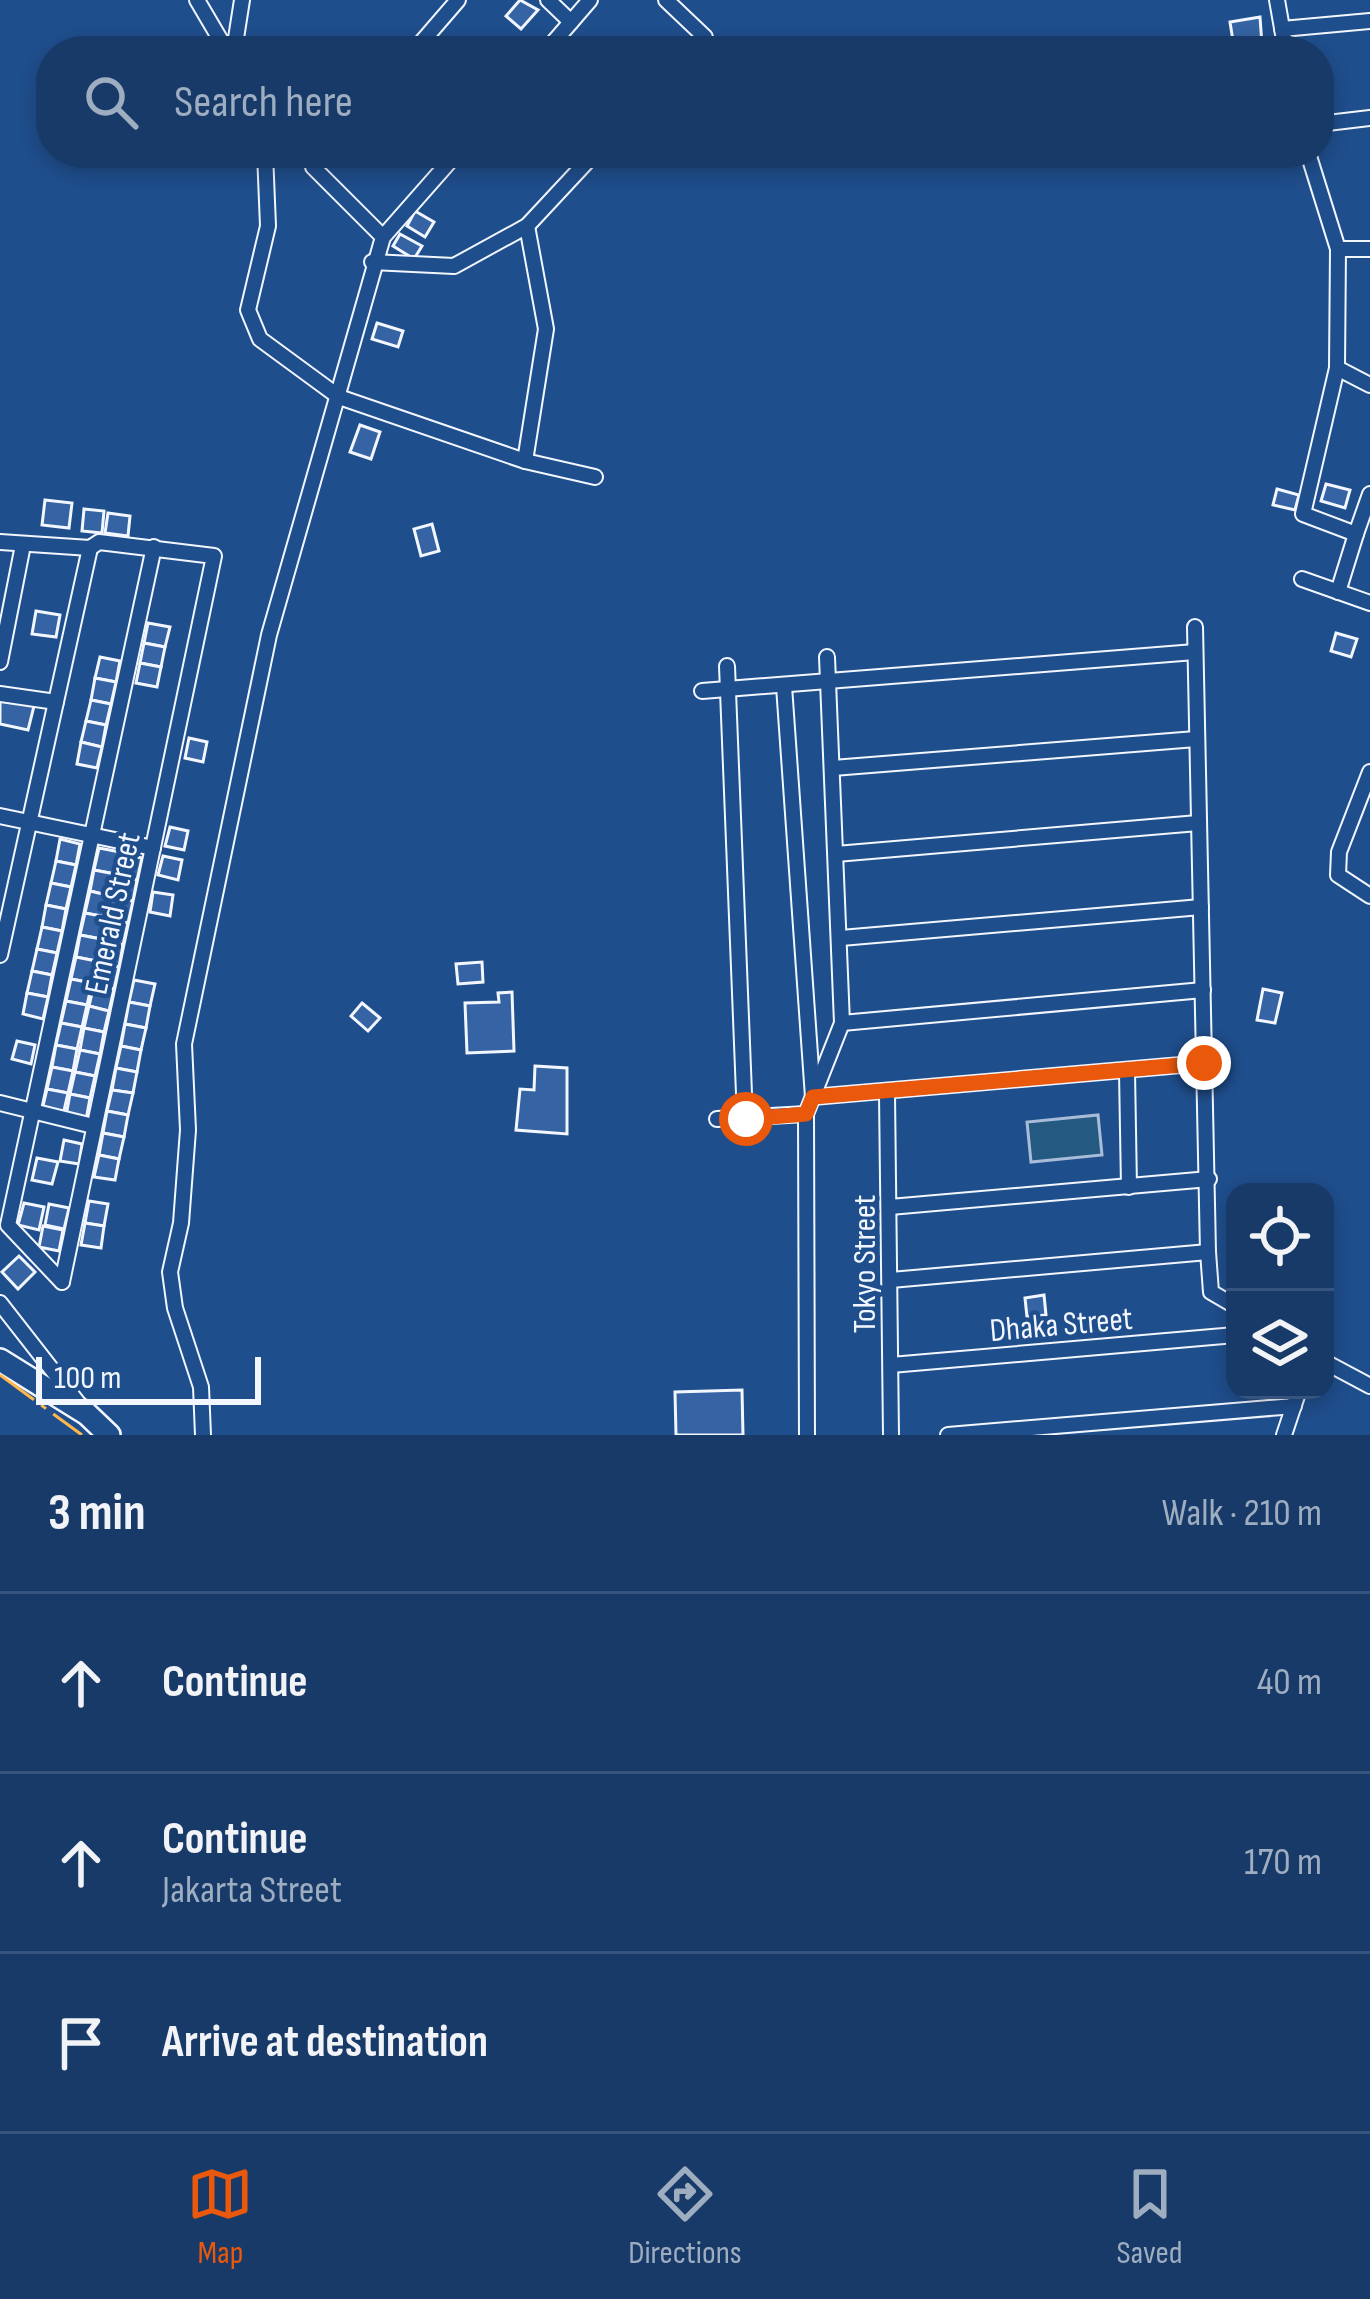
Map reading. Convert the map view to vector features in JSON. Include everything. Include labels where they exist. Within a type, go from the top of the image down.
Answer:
[{"type":"main road","points":[[0,1360],[87,1414],[109,1435]]},
{"type":"street","points":[[197,0],[220,36]]},
{"type":"street","points":[[234,36],[242,0]]},
{"type":"street","points":[[426,36],[458,0]]},
{"type":"street","points":[[548,0],[571,22]]},
{"type":"street","points":[[559,36],[590,0]]},
{"type":"street","points":[[666,0],[704,36]]},
{"type":"street","points":[[1277,0],[1283,36]]},
{"type":"street","points":[[1282,29],[1370,21]]},
{"type":"street","points":[[1334,122],[1370,118]]},
{"type":"street","points":[[266,168],[268,226],[248,319],[260,339],[339,397],[525,461],[596,477]]},
{"type":"street","points":[[314,168],[383,237]]},
{"type":"street","points":[[203,1435],[201,1388],[175,1308],[170,1272],[181,1222],[188,1130],[184,1044],[269,634],[339,397],[372,262],[383,237],[444,168]]},
{"type":"street","points":[[372,262],[454,266],[527,226],[582,168]]},
{"type":"street","points":[[1313,168],[1338,249],[1337,368],[1304,514],[1356,534]]},
{"type":"street","points":[[525,461],[547,329],[527,226]]},
{"type":"street","points":[[1338,249],[1370,249]]},
{"type":"street","points":[[1337,368],[1370,385]]},
{"type":"street","points":[[1338,592],[1370,496]]},
{"type":"street","points":[[0,542],[90,548],[99,542],[154,548],[31,1110]]},
{"type":"street","points":[[0,662],[23,544]]},
{"type":"street","points":[[0,955],[90,548]]},
{"type":"street","name":"Emerald Street","points":[[31,1110],[8,1225],[62,1282],[214,556],[154,548]]},
{"type":"street","points":[[1302,579],[1370,603]]},
{"type":"street","points":[[1195,627],[1208,1252],[1211,1292],[1226,1301]]},
{"type":"street","points":[[702,692],[1195,652]]},
{"type":"street","points":[[807,1435],[806,1114],[842,1023],[827,657]]},
{"type":"street","points":[[727,666],[746,1119]]},
{"type":"street","points":[[784,686],[813,1097]]},
{"type":"street","points":[[0,694],[56,702]]},
{"type":"street","points":[[833,768],[1196,739]]},
{"type":"street","points":[[1370,772],[1340,852],[1338,875],[1370,896]]},
{"type":"street","points":[[0,816],[153,848]]},
{"type":"street","points":[[836,854],[1198,823]]},
{"type":"street","points":[[841,938],[1201,907]]},
{"type":"street","points":[[842,1023],[1203,990]]},
{"type":"street","points":[[813,1097],[1204,1063]]},
{"type":"street","points":[[1127,1072],[1129,1187]]},
{"type":"street","name":"Tokyo Street","points":[[887,1094],[891,1435]]},
{"type":"street","points":[[0,1103],[93,1126]]},
{"type":"street","points":[[717,1120],[806,1114]]},
{"type":"street","points":[[890,1207],[1208,1179]]},
{"type":"street","points":[[891,1280],[1208,1252]]},
{"type":"street","points":[[0,1303],[87,1414]]},
{"type":"street","name":"Dhaka Street","points":[[891,1365],[1226,1336]]},
{"type":"street","points":[[1334,1367],[1370,1386]]},
{"type":"street","points":[[1283,1435],[1296,1399]]},
{"type":"street","points":[[948,1435],[1294,1406]]},
{"type":"shaded area","points":[[1098,1115],[1102,1155],[1031,1162],[1027,1122]]},
{"type":"building","points":[[520,0],[538,10],[521,29],[506,16]]},
{"type":"building","points":[[1260,17],[1261,36],[1232,36],[1230,22]]},
{"type":"building","points":[[415,211],[434,222],[425,237],[407,226]]},
{"type":"building","points":[[400,234],[422,246],[414,259],[393,246]]},
{"type":"building","points":[[377,323],[403,331],[398,347],[372,339]]},
{"type":"building","points":[[360,425],[380,432],[371,459],[350,452]]},
{"type":"building","points":[[1326,484],[1350,490],[1345,508],[1321,501]]},
{"type":"building","points":[[1277,489],[1299,495],[1295,510],[1273,505]]},
{"type":"building","points":[[45,500],[72,503],[69,528],[42,525]]},
{"type":"building","points":[[84,509],[104,511],[102,533],[82,531]]},
{"type":"building","points":[[108,513],[130,516],[128,536],[105,533]]},
{"type":"building","points":[[432,524],[439,551],[421,556],[414,529]]},
{"type":"building","points":[[36,611],[60,615],[56,637],[32,634]]},
{"type":"building","points":[[148,623],[170,627],[165,647],[144,643]]},
{"type":"building","points":[[1336,633],[1357,639],[1351,657],[1331,651]]},
{"type":"building","points":[[144,643],[165,647],[161,667],[140,663]]},
{"type":"building","points":[[100,657],[120,661],[116,682],[95,678]]},
{"type":"building","points":[[140,663],[161,667],[157,687],[136,683]]},
{"type":"building","points":[[95,678],[116,682],[111,704],[91,700]]},
{"type":"building","points":[[0,698],[34,706],[28,730],[0,724]]},
{"type":"building","points":[[91,700],[111,704],[106,725],[86,721]]},
{"type":"building","points":[[86,721],[106,725],[102,747],[81,742]]},
{"type":"building","points":[[189,738],[207,742],[203,762],[185,758]]},
{"type":"building","points":[[81,742],[102,747],[97,768],[77,764]]},
{"type":"building","points":[[170,827],[188,831],[184,850],[165,846]]},
{"type":"building","points":[[60,839],[80,844],[76,865],[56,861]]},
{"type":"building","points":[[99,848],[120,852],[115,874],[94,870]]},
{"type":"building","points":[[122,854],[142,858],[137,880],[117,875]]},
{"type":"building","points":[[163,856],[182,860],[178,880],[158,875]]},
{"type":"building","points":[[56,861],[76,865],[71,887],[51,883]]},
{"type":"building","points":[[94,870],[115,874],[111,896],[90,891]]},
{"type":"building","points":[[117,875],[137,880],[133,901],[113,897]]},
{"type":"building","points":[[51,883],[71,887],[66,909],[46,905]]},
{"type":"building","points":[[90,891],[111,896],[106,917],[85,913]]},
{"type":"building","points":[[153,892],[173,895],[170,916],[150,912]]},
{"type":"building","points":[[113,897],[133,901],[128,923],[108,919]]},
{"type":"building","points":[[46,905],[66,909],[62,931],[42,927]]},
{"type":"building","points":[[85,913],[106,917],[101,939],[80,935]]},
{"type":"building","points":[[108,919],[128,923],[123,945],[103,941]]},
{"type":"building","points":[[42,927],[62,931],[57,953],[37,949]]},
{"type":"building","points":[[80,935],[101,939],[96,961],[76,957]]},
{"type":"building","points":[[103,941],[123,945],[119,967],[99,963]]},
{"type":"building","points":[[37,949],[57,953],[52,975],[32,971]]},
{"type":"building","points":[[76,957],[96,961],[92,983],[71,979]]},
{"type":"building","points":[[482,962],[483,982],[458,984],[456,964]]},
{"type":"building","points":[[99,963],[119,967],[114,989],[94,985]]},
{"type":"building","points":[[32,971],[52,975],[48,997],[27,993]]},
{"type":"building","points":[[71,979],[92,983],[87,1005],[66,1001]]},
{"type":"building","points":[[134,980],[155,984],[150,1006],[129,1002]]},
{"type":"building","points":[[94,985],[114,989],[109,1011],[89,1006]]},
{"type":"building","points":[[1263,989],[1282,993],[1275,1023],[1257,1020]]},
{"type":"building","points":[[512,992],[514,1051],[467,1053],[465,1003],[499,1002],[498,993]]},
{"type":"building","points":[[27,993],[48,997],[43,1019],[23,1014]]},
{"type":"building","points":[[66,1001],[87,1005],[82,1027],[61,1023]]},
{"type":"building","points":[[129,1002],[150,1006],[146,1028],[125,1024]]},
{"type":"building","points":[[362,1003],[380,1018],[368,1031],[351,1016]]},
{"type":"building","points":[[89,1006],[109,1011],[104,1032],[84,1028]]},
{"type":"building","points":[[61,1023],[82,1027],[77,1049],[56,1045]]},
{"type":"building","points":[[125,1024],[146,1028],[141,1050],[121,1046]]},
{"type":"building","points":[[84,1028],[104,1032],[100,1054],[80,1050]]},
{"type":"building","points":[[17,1041],[35,1045],[31,1064],[12,1059]]},
{"type":"building","points":[[56,1045],[77,1049],[73,1071],[52,1067]]},
{"type":"building","points":[[121,1046],[141,1050],[137,1072],[116,1068]]},
{"type":"building","points":[[80,1050],[100,1054],[95,1076],[75,1072]]},
{"type":"building","points":[[535,1066],[567,1068],[567,1134],[516,1130],[520,1089],[534,1090]]},
{"type":"building","points":[[52,1067],[73,1071],[68,1093],[47,1089]]},
{"type":"building","points":[[116,1068],[137,1072],[133,1093],[112,1090]]},
{"type":"building","points":[[75,1072],[95,1076],[90,1098],[70,1094]]},
{"type":"building","points":[[47,1089],[68,1093],[63,1115],[42,1110]]},
{"type":"building","points":[[112,1090],[133,1093],[128,1115],[107,1111]]},
{"type":"building","points":[[70,1094],[90,1098],[86,1120],[66,1116]]},
{"type":"building","points":[[107,1111],[128,1115],[124,1137],[103,1133]]},
{"type":"building","points":[[103,1133],[124,1137],[119,1159],[99,1155]]},
{"type":"building","points":[[64,1140],[82,1144],[79,1164],[60,1161]]},
{"type":"building","points":[[99,1155],[119,1159],[115,1180],[94,1177]]},
{"type":"building","points":[[37,1158],[58,1162],[52,1184],[32,1180]]},
{"type":"building","points":[[89,1201],[108,1204],[104,1226],[85,1223]]},
{"type":"building","points":[[24,1203],[44,1207],[39,1230],[18,1225]]},
{"type":"building","points":[[49,1204],[69,1208],[64,1229],[45,1225]]},
{"type":"building","points":[[85,1223],[104,1226],[101,1248],[81,1245]]},
{"type":"building","points":[[43,1226],[63,1230],[59,1251],[39,1247]]},
{"type":"building","points":[[19,1256],[35,1272],[18,1289],[2,1272]]},
{"type":"building","points":[[1044,1295],[1046,1315],[1027,1317],[1025,1298]]},
{"type":"building","points":[[742,1390],[743,1435],[676,1435],[675,1392]]},
{"type":"power","points":[[0,1375],[82,1435]]},
{"type":"route","points":[[746,1119],[806,1114],[813,1097],[1204,1063]]}]
